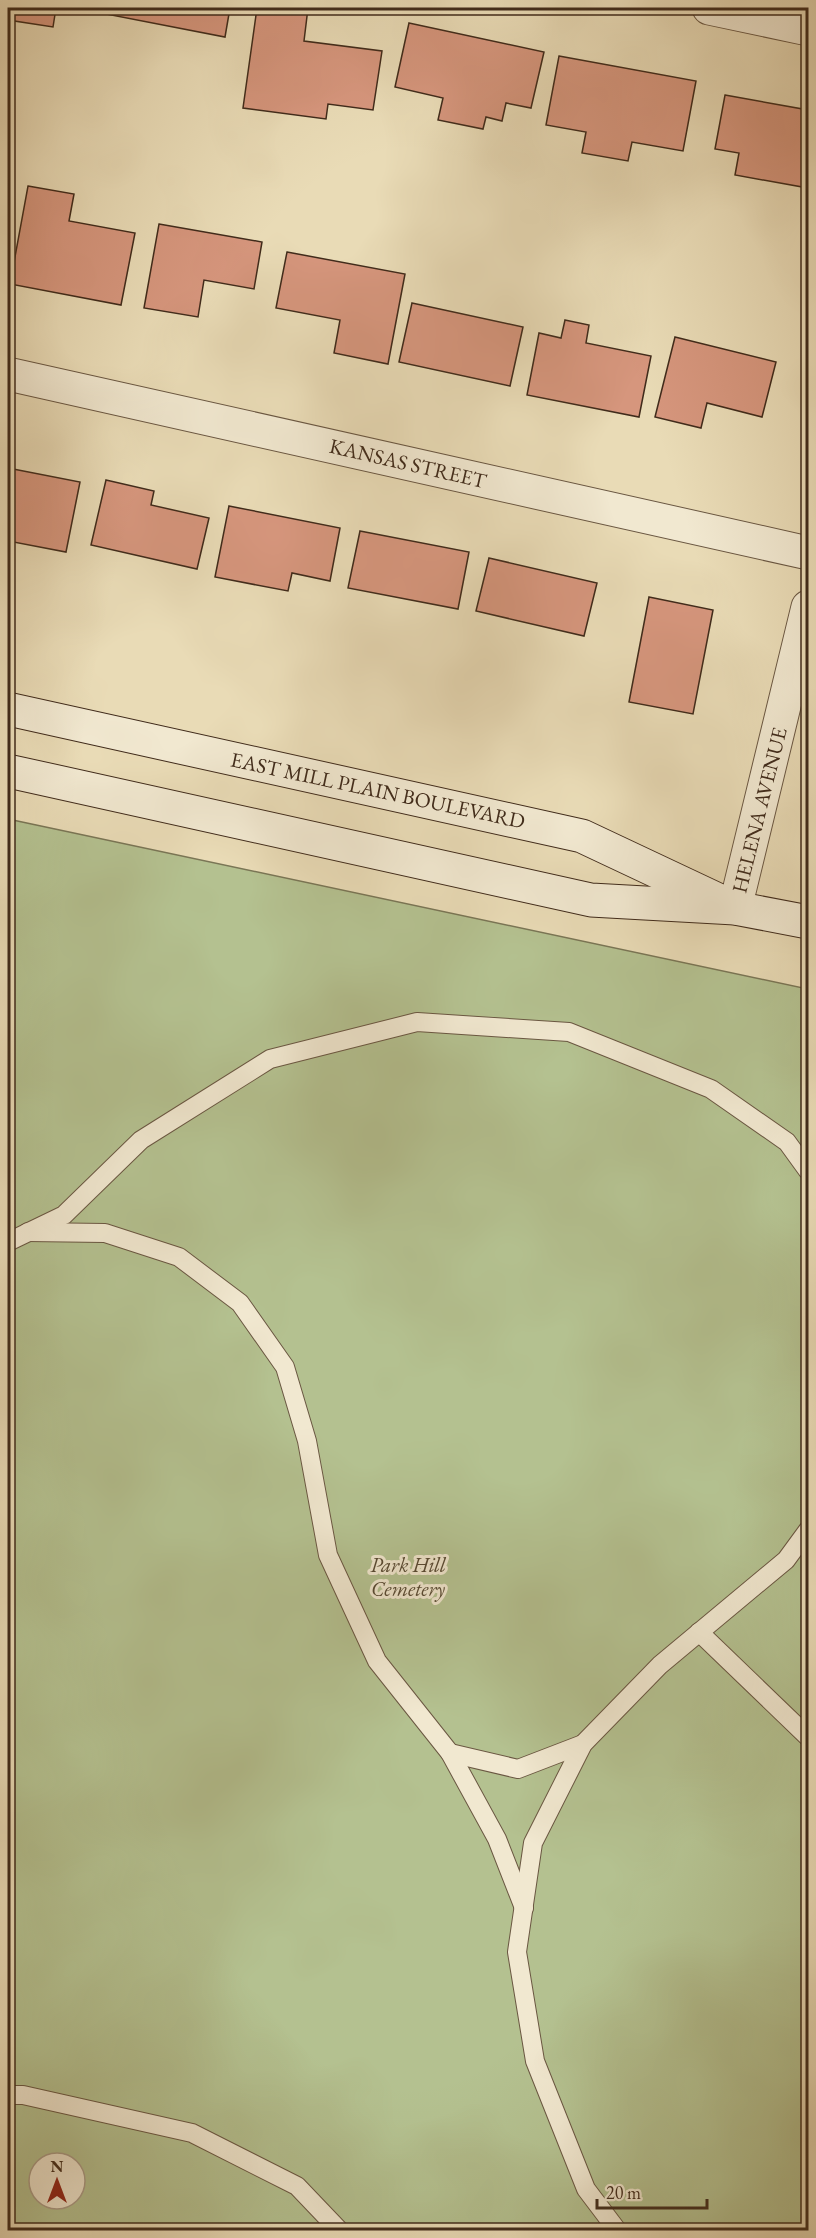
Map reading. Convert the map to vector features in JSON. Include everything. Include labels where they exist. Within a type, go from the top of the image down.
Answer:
[{"type":"main road","points":[[710,8],[808,29]]},
{"type":"main road","name":"KANSAS STREET","points":[[8,374],[808,553]]},
{"type":"main road","name":"HELENA AVENUE","points":[[735,908],[808,607]]},
{"type":"main road","name":"EAST MILL PLAIN BOULEVARD","points":[[8,709],[582,836],[735,908]]},
{"type":"main road","name":"EAST MILL PLAIN BOULEVARD","points":[[8,771],[591,900],[735,908],[808,922]]},
{"type":"lane","points":[[8,1242],[64,1215],[141,1140],[270,1059],[417,1022],[569,1032],[711,1089],[787,1142],[808,1171]]},
{"type":"lane","points":[[28,1232],[105,1233],[179,1257],[240,1303],[285,1367],[307,1441],[328,1555],[377,1661],[450,1753],[497,1839],[524,1908]]},
{"type":"lane","points":[[617,2230],[586,2189],[535,2061],[517,1952],[533,1843],[583,1744],[660,1665],[786,1560],[808,1530]]},
{"type":"lane","points":[[699,1632],[808,1737]]},
{"type":"lane","points":[[450,1753],[518,1769],[583,1744]]},
{"type":"lane","points":[[8,2096],[22,2095],[192,2133],[297,2186],[339,2230]]},
{"type":"green space","name":"Park Hill Cemetery","points":[[8,819],[808,989],[808,2230],[8,2230]]},
{"type":"building","points":[[8,8],[56,8],[53,27],[8,20]]},
{"type":"building","points":[[107,8],[230,8],[225,37],[106,14]]},
{"type":"building","points":[[257,8],[308,8],[304,41],[382,51],[373,110],[328,104],[326,119],[243,108]]},
{"type":"building","points":[[409,23],[544,52],[531,108],[506,103],[502,121],[486,117],[483,129],[438,120],[443,98],[395,87]]},
{"type":"building","points":[[559,56],[696,81],[683,151],[632,142],[628,161],[582,153],[586,132],[546,125]]},
{"type":"building","points":[[725,95],[808,110],[808,188],[735,175],[739,153],[715,149]]},
{"type":"building","points":[[28,186],[74,194],[69,221],[135,233],[121,305],[10,284]]},
{"type":"building","points":[[159,224],[262,242],[254,289],[204,280],[198,317],[144,308]]},
{"type":"building","points":[[287,252],[405,274],[388,364],[334,353],[340,320],[276,308]]},
{"type":"building","points":[[412,303],[523,327],[510,386],[399,362]]},
{"type":"building","points":[[565,320],[589,325],[586,343],[651,356],[639,417],[527,395],[539,333],[561,338]]},
{"type":"building","points":[[675,337],[776,362],[762,417],[707,403],[701,428],[655,417]]},
{"type":"building","points":[[8,468],[80,482],[66,552],[8,541]]},
{"type":"building","points":[[106,480],[154,491],[151,505],[209,518],[197,569],[91,545]]},
{"type":"building","points":[[229,506],[340,528],[330,581],[292,573],[288,591],[215,577]]},
{"type":"building","points":[[360,531],[469,552],[458,609],[348,588]]},
{"type":"building","points":[[489,558],[597,583],[584,636],[476,611]]},
{"type":"building","points":[[649,597],[713,610],[693,714],[629,702]]}]
